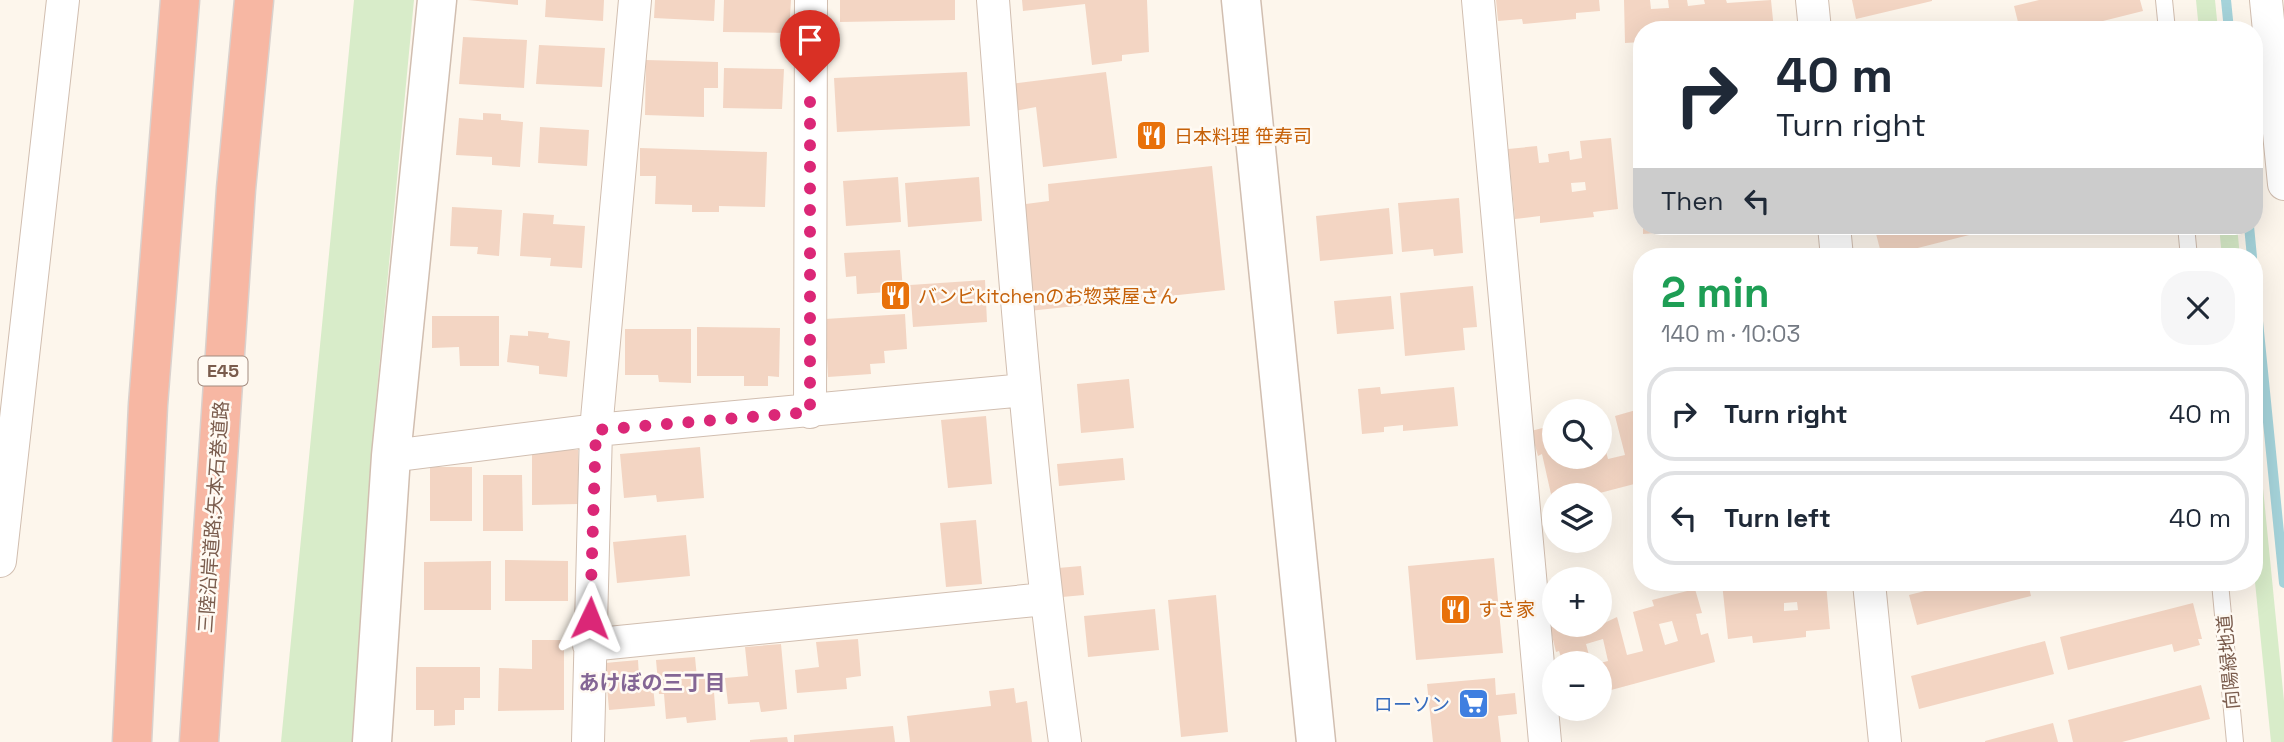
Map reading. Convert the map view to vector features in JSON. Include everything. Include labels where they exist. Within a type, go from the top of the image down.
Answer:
[{"type":"highway","points":[[132,742],[148,405],[180,0]]},
{"type":"highway","name":"三陸沿岸道路;矢本石巻道路","points":[[199,742],[234,202],[254,0]]},
{"type":"street","points":[[0,561],[63,0]]},
{"type":"street","points":[[372,742],[391,456],[437,0]]},
{"type":"street","points":[[588,742],[596,430],[635,0]]},
{"type":"street","points":[[810,412],[811,0]]},
{"type":"street","points":[[993,0],[1024,390],[1045,599],[1065,742]]},
{"type":"street","points":[[1241,0],[1316,742]]},
{"type":"street","points":[[1478,0],[1545,742]]},
{"type":"street","points":[[1812,0],[1814,21]]},
{"type":"street","points":[[2266,0],[2284,184]]},
{"type":"street","points":[[391,456],[596,430],[1024,390]]},
{"type":"street","points":[[1870,591],[1885,742]]},
{"type":"street","points":[[589,645],[1045,599]]},
{"type":"lane","points":[[2164,0],[2166,21]]},
{"type":"lane","name":"向陽緑地道","points":[[2221,591],[2235,742]]},
{"type":"green space","points":[[354,0],[414,0],[374,422],[355,742],[281,742]]},
{"type":"green space","points":[[2196,0],[2215,0],[2217,21],[2198,21]]},
{"type":"green space","points":[[2220,235],[2238,235],[2239,248],[2221,248]]},
{"type":"green space","points":[[2263,488],[2284,701],[2284,742],[2271,742],[2256,591],[2263,591]]},
{"type":"building","points":[[468,0],[518,0],[518,5]]},
{"type":"building","points":[[546,0],[604,0],[603,21],[545,17]]},
{"type":"building","points":[[655,0],[715,0],[714,21],[654,18]]},
{"type":"building","points":[[724,0],[791,0],[789,33],[723,32]]},
{"type":"building","points":[[840,0],[955,0],[955,20],[840,22]]},
{"type":"building","points":[[1022,0],[1147,0],[1149,52],[1122,55],[1122,61],[1092,65],[1085,4],[1023,11]]},
{"type":"building","points":[[1496,0],[1599,0],[1600,11],[1576,13],[1576,19],[1523,24],[1522,19],[1498,21]]},
{"type":"building","points":[[1624,0],[1650,0],[1651,9],[1669,8],[1668,0],[1687,0],[1688,6],[1705,4],[1704,0],[1726,0],[1727,3],[1771,0],[1773,21],[1633,21],[1633,43],[1625,43]]},
{"type":"building","points":[[1852,0],[1932,0],[1932,1],[1856,19]]},
{"type":"building","points":[[2039,0],[2140,0],[2143,11],[2103,21],[2018,21],[2014,6]]},
{"type":"building","points":[[463,37],[527,40],[524,88],[459,84]]},
{"type":"building","points":[[539,45],[605,48],[602,87],[536,84]]},
{"type":"building","points":[[646,60],[718,62],[718,88],[704,88],[704,117],[645,115]]},
{"type":"building","points":[[724,68],[784,69],[782,109],[723,108]]},
{"type":"building","points":[[967,72],[970,126],[837,132],[834,78]]},
{"type":"building","points":[[1106,72],[1117,158],[1043,167],[1036,107],[1014,111],[1010,84]]},
{"type":"building","points":[[483,113],[501,114],[501,120],[523,122],[520,167],[492,165],[492,157],[456,155],[459,118],[483,120]]},
{"type":"building","points":[[540,127],[589,130],[587,166],[538,163]]},
{"type":"building","points":[[1611,138],[1618,209],[1593,212],[1594,217],[1540,223],[1540,216],[1515,219],[1508,149],[1537,146],[1539,163],[1549,162],[1548,154],[1569,151],[1570,160],[1582,158],[1580,141]],"holes":[[[1585,182],[1586,190],[1572,192],[1571,183]]]},
{"type":"building","points":[[640,148],[767,152],[765,207],[719,206],[719,212],[692,212],[692,205],[655,204],[656,176],[640,176]]},
{"type":"building","points":[[1212,166],[1225,290],[1029,311],[1018,205],[1049,201],[1048,184]]},
{"type":"building","points":[[898,177],[901,222],[846,226],[843,181]]},
{"type":"building","points":[[979,177],[982,221],[908,227],[905,183]]},
{"type":"building","points":[[1459,198],[1463,253],[1434,256],[1433,249],[1402,252],[1398,203]]},
{"type":"building","points":[[452,207],[502,210],[499,256],[477,254],[478,247],[450,246]]},
{"type":"building","points":[[1389,208],[1393,254],[1320,261],[1316,216]]},
{"type":"building","points":[[523,213],[554,215],[553,224],[585,226],[582,268],[550,266],[551,258],[520,256]]},
{"type":"building","points":[[1876,235],[1969,235],[1918,248],[1880,248]]},
{"type":"building","points":[[900,250],[903,291],[857,294],[856,276],[846,277],[844,253]]},
{"type":"building","points":[[985,280],[987,322],[913,327],[910,285]]},
{"type":"building","points":[[1473,286],[1477,327],[1463,328],[1465,350],[1405,356],[1400,293]]},
{"type":"building","points":[[1391,296],[1394,329],[1337,334],[1334,301]]},
{"type":"building","points":[[905,314],[907,349],[884,351],[885,363],[870,364],[871,374],[828,377],[825,319]]},
{"type":"building","points":[[432,316],[499,316],[499,366],[460,366],[459,347],[432,348]]},
{"type":"building","points":[[697,327],[780,328],[779,377],[768,376],[768,386],[744,386],[744,376],[697,376]]},
{"type":"building","points":[[625,329],[691,329],[691,383],[659,382],[658,375],[625,375]]},
{"type":"building","points":[[528,331],[549,333],[548,338],[570,341],[567,377],[539,374],[539,366],[507,362],[510,335],[528,336]]},
{"type":"building","points":[[1129,379],[1134,428],[1081,433],[1077,384]]},
{"type":"building","points":[[1380,387],[1381,394],[1454,387],[1458,426],[1403,431],[1403,425],[1384,427],[1384,432],[1362,434],[1358,389]]},
{"type":"building","points":[[1633,411],[1633,484],[1612,490],[1612,483],[1549,483],[1545,469],[1612,469],[1612,458],[1625,455],[1615,416]]},
{"type":"building","points":[[986,416],[992,484],[948,488],[941,420]]},
{"type":"building","points":[[1542,428],[1542,454],[1538,456],[1531,431]]},
{"type":"building","points":[[700,447],[704,498],[657,502],[656,495],[624,498],[620,454]]},
{"type":"building","points":[[532,450],[578,450],[578,504],[532,505]]},
{"type":"building","points":[[1123,458],[1125,480],[1059,486],[1057,464]]},
{"type":"building","points":[[430,467],[472,467],[472,521],[430,521]]},
{"type":"building","points":[[483,475],[522,475],[523,531],[483,531]]},
{"type":"building","points":[[976,520],[982,584],[946,587],[940,523]]},
{"type":"building","points":[[686,535],[690,576],[617,583],[613,542]]},
{"type":"building","name":"すき家","points":[[1494,558],[1503,653],[1416,660],[1408,566]]},
{"type":"building","points":[[505,560],[568,561],[568,601],[505,601]]},
{"type":"building","points":[[491,561],[491,610],[424,610],[424,562]]},
{"type":"building","points":[[1081,566],[1084,595],[1062,597],[1058,568]]},
{"type":"building","points":[[1696,591],[1702,613],[1696,614],[1701,635],[1708,633],[1715,662],[1612,690],[1612,651],[1606,651],[1603,639],[1586,644],[1588,651],[1556,651],[1552,637],[1612,637],[1612,619],[1617,617],[1627,655],[1643,651],[1633,612],[1654,606],[1652,600]],"holes":[[[1672,621],[1678,641],[1665,645],[1659,624]]]},
{"type":"building","points":[[1723,591],[1827,591],[1830,629],[1806,631],[1806,637],[1753,643],[1752,636],[1728,639]],"holes":[[[1797,602],[1798,610],[1784,611],[1784,603]]]},
{"type":"building","points":[[1925,591],[2030,591],[2031,596],[1917,625],[1909,595]]},
{"type":"building","points":[[1216,595],[1228,732],[1181,737],[1168,600]]},
{"type":"building","points":[[2193,603],[2202,639],[2198,639],[2200,645],[2174,652],[2172,644],[2068,670],[2060,637]]},
{"type":"building","points":[[1155,609],[1159,650],[1088,657],[1084,616]]},
{"type":"building","points":[[858,639],[861,676],[846,678],[847,689],[797,693],[795,670],[819,667],[816,642]]},
{"type":"building","points":[[532,640],[564,640],[564,710],[498,711],[499,668],[532,669]]},
{"type":"building","points":[[2045,641],[2054,674],[1919,709],[1911,676]]},
{"type":"building","points":[[781,644],[787,709],[761,712],[759,702],[728,704],[725,678],[748,676],[745,647]]},
{"type":"building","points":[[695,657],[697,678],[705,678],[707,692],[714,692],[716,720],[687,723],[686,717],[666,719],[664,694],[659,694],[656,660]]},
{"type":"building","points":[[638,660],[639,677],[652,676],[655,706],[609,710],[605,663]]},
{"type":"building","points":[[416,667],[480,667],[480,698],[464,698],[464,710],[455,710],[455,725],[434,726],[434,710],[416,710]]},
{"type":"building","name":"ローソン","points":[[1495,678],[1496,695],[1515,693],[1517,714],[1498,716],[1501,742],[1433,742],[1427,684]]},
{"type":"building","points":[[2201,685],[2210,719],[2122,742],[2073,742],[2068,720]]},
{"type":"building","points":[[1014,688],[1016,703],[1027,701],[1032,742],[910,742],[907,716],[991,706],[989,691]]},
{"type":"building","points":[[2053,723],[2058,742],[1985,742],[1985,741]]},
{"type":"building","points":[[893,726],[895,742],[794,742],[794,735]]},
{"type":"building","points":[[787,737],[788,742],[750,742],[750,740]]},
{"type":"waterway","points":[[2226,0],[2228,21]]},
{"type":"waterway","points":[[2250,235],[2251,248]]},
{"type":"waterway","points":[[2263,372],[2284,583]]},
{"type":"place","name":"日本料理 笹寿司","points":[[1151,136]]},
{"type":"place","name":"バンビkitchenのお惣菜屋さん","points":[[895,296]]},
{"type":"place","name":"すき家","points":[[1455,609]]},
{"type":"place","name":"ローソン","points":[[1473,704]]},
{"type":"district","name":"あけぼの三丁目","points":[[652,683]]},
{"type":"route","points":[[590,618],[596,430],[810,412],[810,82]]}]
